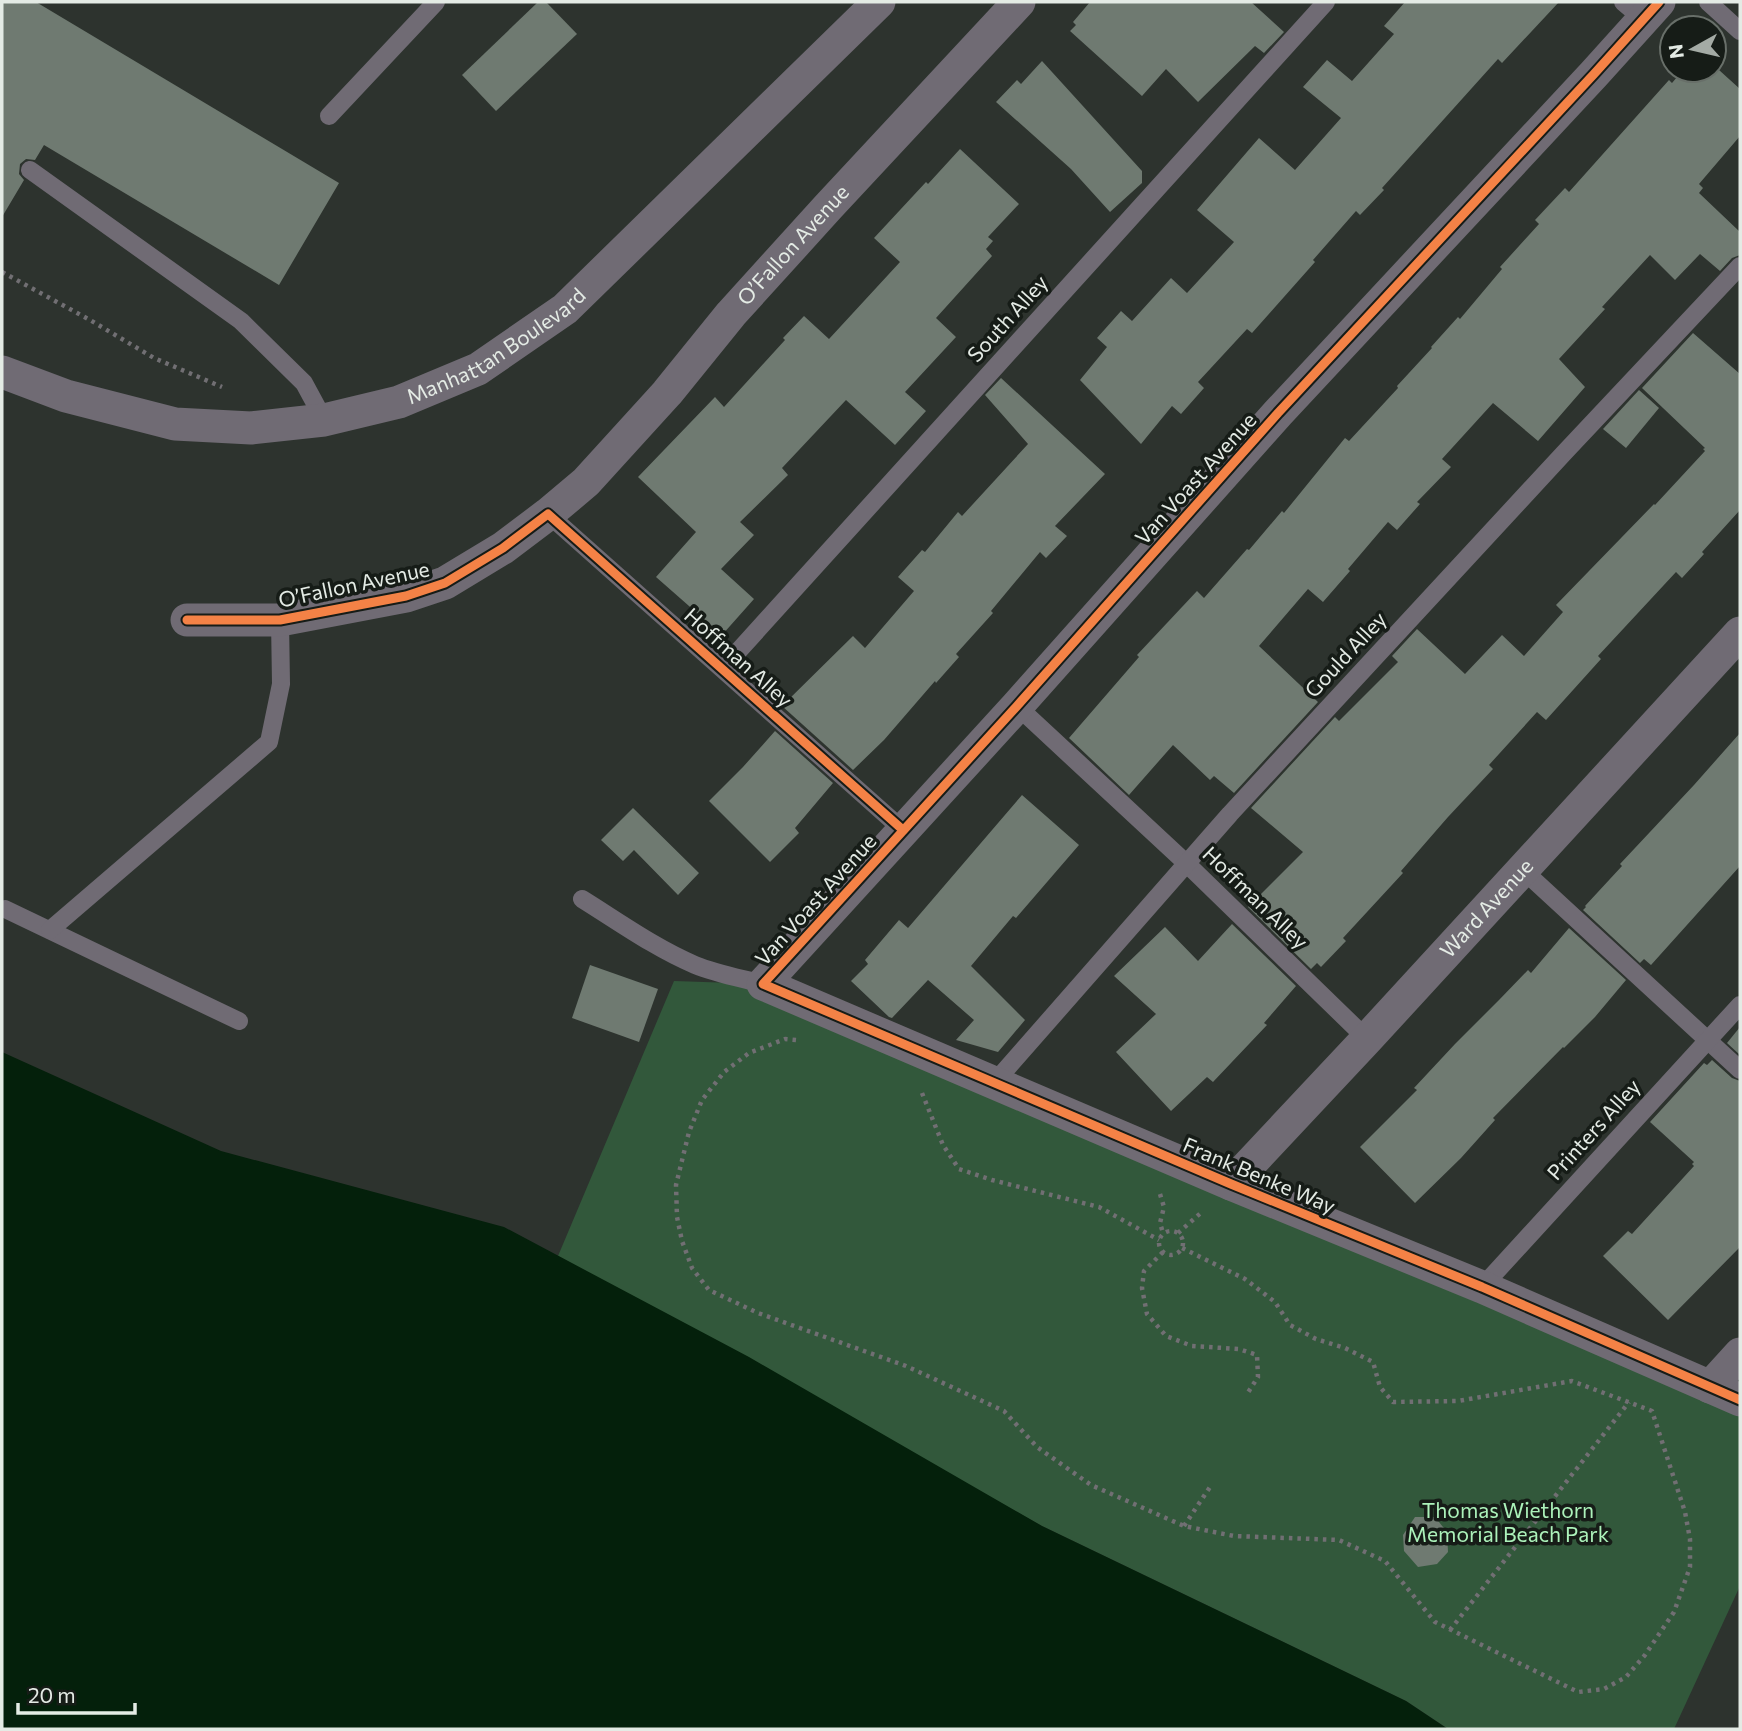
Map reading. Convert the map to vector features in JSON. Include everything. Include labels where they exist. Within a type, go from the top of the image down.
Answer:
[{"type":"street","name":"Manhattan Boulevard","points":[[2,372],[66,396],[175,424],[251,428],[324,421],[399,402],[478,369],[565,309],[879,2]]},
{"type":"street","name":"O’Fallon Avenue","points":[[187,620],[280,620],[406,596],[445,583],[503,548],[586,482],[667,393],[731,314],[1019,2]]},
{"type":"street","name":"Van Voast Avenue","points":[[763,984],[1278,413],[1594,74],[1641,7]]},
{"type":"street","name":"Ward Avenue","points":[[1231,1184],[1740,632]]},
{"type":"street","name":"Frank Benke Way","points":[[763,984],[1231,1184],[1482,1287],[1725,1393]]},
{"type":"street","points":[[1725,1393],[1740,1354]]},
{"type":"lane","points":[[329,116],[436,2]]},
{"type":"lane","name":"South Alley","points":[[723,668],[1326,2]]},
{"type":"lane","points":[[1708,2],[1740,31]]},
{"type":"lane","points":[[30,170],[241,321],[304,383],[324,421]]},
{"type":"lane","name":"Gould Alley","points":[[995,1083],[1186,863],[1740,266]]},
{"type":"lane","name":"Hoffman Alley","points":[[548,514],[904,830]]},
{"type":"lane","points":[[50,930],[270,742],[281,684],[280,620]]},
{"type":"lane","name":"Hoffman Alley","points":[[1017,705],[1186,863],[1367,1039]]},
{"type":"lane","points":[[1523,870],[1740,1070]]},
{"type":"lane","points":[[582,900],[671,954],[697,966],[763,984]]},
{"type":"lane","points":[[5,909],[239,1021]]},
{"type":"lane","name":"Printers Alley","points":[[1482,1287],[1740,1005]]},
{"type":"path","points":[[2,272],[154,358],[222,387]]},
{"type":"path","points":[[798,1040],[785,1039],[749,1054],[724,1072],[702,1100],[689,1132],[676,1185],[677,1217],[692,1268],[709,1290],[758,1313],[906,1366],[1004,1411],[1037,1447],[1091,1485],[1184,1526],[1234,1536],[1339,1540],[1385,1561],[1435,1622],[1578,1692],[1604,1689],[1626,1677],[1645,1655],[1674,1612],[1690,1567],[1690,1539],[1685,1512],[1652,1411],[1572,1381],[1458,1401],[1393,1402],[1380,1387],[1373,1362],[1345,1348],[1316,1339],[1290,1325],[1275,1302],[1245,1279],[1182,1248]]},
{"type":"path","points":[[901,1043],[943,1145],[959,1168],[992,1180],[1099,1207],[1159,1240]]},
{"type":"path","points":[[1167,1231],[1175,1231],[1181,1237],[1182,1248],[1172,1255],[1163,1252],[1159,1248],[1160,1236],[1167,1231]]},
{"type":"path","points":[[1163,1252],[1144,1271],[1142,1288],[1147,1314],[1166,1336],[1192,1346],[1239,1349],[1257,1355],[1258,1377],[1247,1394]]},
{"type":"path","points":[[1450,1630],[1629,1401]]},
{"type":"path","points":[[1184,1526],[1212,1484]]},
{"type":"green space","name":"Thomas Wiethorn Memorial Beach Park","points":[[674,981],[763,984],[1740,1400],[1740,1586],[1674,1729],[1448,1729],[1406,1701],[1042,1526],[558,1256]]},
{"type":"shaded area","points":[[2,1052],[221,1151],[504,1227],[749,1357],[1042,1526],[1406,1701],[1448,1729],[2,1729]]},
{"type":"building","points":[[2,2],[36,2],[339,183],[279,285],[44,145],[35,160],[26,159],[20,164],[19,174],[24,180],[2,217]]},
{"type":"building","points":[[538,2],[546,2],[577,34],[496,111],[462,75]]},
{"type":"building","points":[[1090,2],[1251,2],[1284,32],[1264,53],[1255,46],[1198,102],[1166,69],[1142,96],[1070,31],[1076,25],[1073,22]]},
{"type":"building","points":[[1405,2],[1559,2],[1502,63],[1498,59],[1360,215],[1356,211],[1252,333],[1247,329],[1198,382],[1204,388],[1181,414],[1172,406],[1141,444],[1080,380],[1107,347],[1097,338],[1121,311],[1132,321],[1171,278],[1187,293],[1234,242],[1197,210],[1259,138],[1295,170],[1341,118],[1303,87],[1327,60],[1352,81],[1394,34],[1384,26]]},
{"type":"building","points":[[1042,61],[1142,171],[1142,183],[1110,212],[1071,169],[996,102],[1017,80],[1021,84]]},
{"type":"building","points":[[1728,78],[1740,89],[1740,136],[1699,184],[1703,188],[1699,193],[1740,232],[1740,255],[1732,258],[1720,271],[1700,254],[1675,280],[1650,255],[1559,359],[1585,387],[1538,441],[1493,403],[1442,459],[1451,467],[1417,502],[1420,504],[1397,530],[1388,522],[1323,602],[1308,589],[1259,646],[1318,702],[1234,793],[1214,776],[1210,780],[1173,745],[1129,795],[1069,738],[1139,657],[1137,655],[1197,591],[1204,598],[1282,511],[1284,513],[1345,438],[1349,441],[1458,317],[1460,319],[1502,269],[1500,267],[1539,224],[1535,220],[1565,188],[1569,192],[1665,84],[1728,84]]},
{"type":"building","points":[[960,149],[1019,204],[988,237],[993,241],[986,249],[992,256],[936,318],[956,337],[905,392],[926,411],[895,445],[846,400],[782,468],[788,475],[740,522],[754,535],[721,569],[754,599],[722,635],[656,577],[696,532],[638,477],[715,397],[724,407],[804,316],[829,339],[900,262],[874,238]]},
{"type":"building","points":[[1693,333],[1740,374],[1740,510],[1682,578],[1676,572],[1598,656],[1601,659],[1546,720],[1537,712],[1489,765],[1493,769],[1343,938],[1346,941],[1321,967],[1317,963],[1311,969],[1248,907],[1303,852],[1251,808],[1335,717],[1339,721],[1398,662],[1392,656],[1417,629],[1465,674],[1502,635],[1524,656],[1563,612],[1556,605],[1705,451],[1705,448],[1642,388]]},
{"type":"building","points":[[1001,378],[1105,474],[1055,526],[1067,536],[1046,558],[1040,552],[991,611],[993,613],[956,654],[959,657],[853,770],[782,706],[853,636],[865,648],[914,591],[898,577],[922,550],[925,552],[958,512],[962,516],[1028,444],[985,395]]},
{"type":"building","points":[[1639,390],[1659,408],[1626,448],[1603,429]]},
{"type":"building","points":[[775,731],[833,783],[795,828],[799,833],[770,862],[709,801]]},
{"type":"building","points":[[1740,733],[1740,866],[1651,965],[1644,959],[1640,963],[1583,910],[1622,866],[1620,864]]},
{"type":"building","points":[[1022,795],[1079,845],[971,966],[1025,1020],[998,1052],[956,1040],[974,1020],[928,980],[892,1018],[889,1017],[851,981],[868,964],[865,960],[899,920],[908,928]]},
{"type":"building","points":[[633,808],[699,873],[678,895],[634,850],[623,861],[601,840]]},
{"type":"building","points":[[1232,924],[1296,986],[1264,1023],[1267,1025],[1213,1082],[1207,1077],[1171,1111],[1116,1052],[1156,1014],[1114,976],[1165,927],[1198,961]]},
{"type":"building","points":[[1569,928],[1626,980],[1595,1017],[1493,1118],[1495,1120],[1461,1158],[1415,1203],[1360,1147],[1417,1090],[1414,1088],[1455,1044],[1528,970],[1531,973]]},
{"type":"building","points":[[590,965],[658,989],[639,1042],[572,1018]]},
{"type":"building","points":[[1740,1027],[1740,1055],[1727,1043]]},
{"type":"building","points":[[1712,1060],[1732,1078],[1740,1081],[1740,1247],[1668,1320],[1603,1256],[1628,1231],[1632,1234],[1694,1166],[1694,1162],[1650,1122],[1704,1063],[1707,1065]]},
{"type":"building","points":[[1415,1517],[1435,1517],[1447,1532],[1448,1552],[1437,1564],[1418,1567],[1404,1551],[1403,1535]]},
{"type":"cycle path","points":[[1659,2],[1278,413],[1017,706],[763,984],[1231,1184],[1482,1287],[1740,1400]]},
{"type":"cycle path","points":[[187,620],[280,620],[406,596],[445,583],[503,548],[548,514],[903,830]]}]
